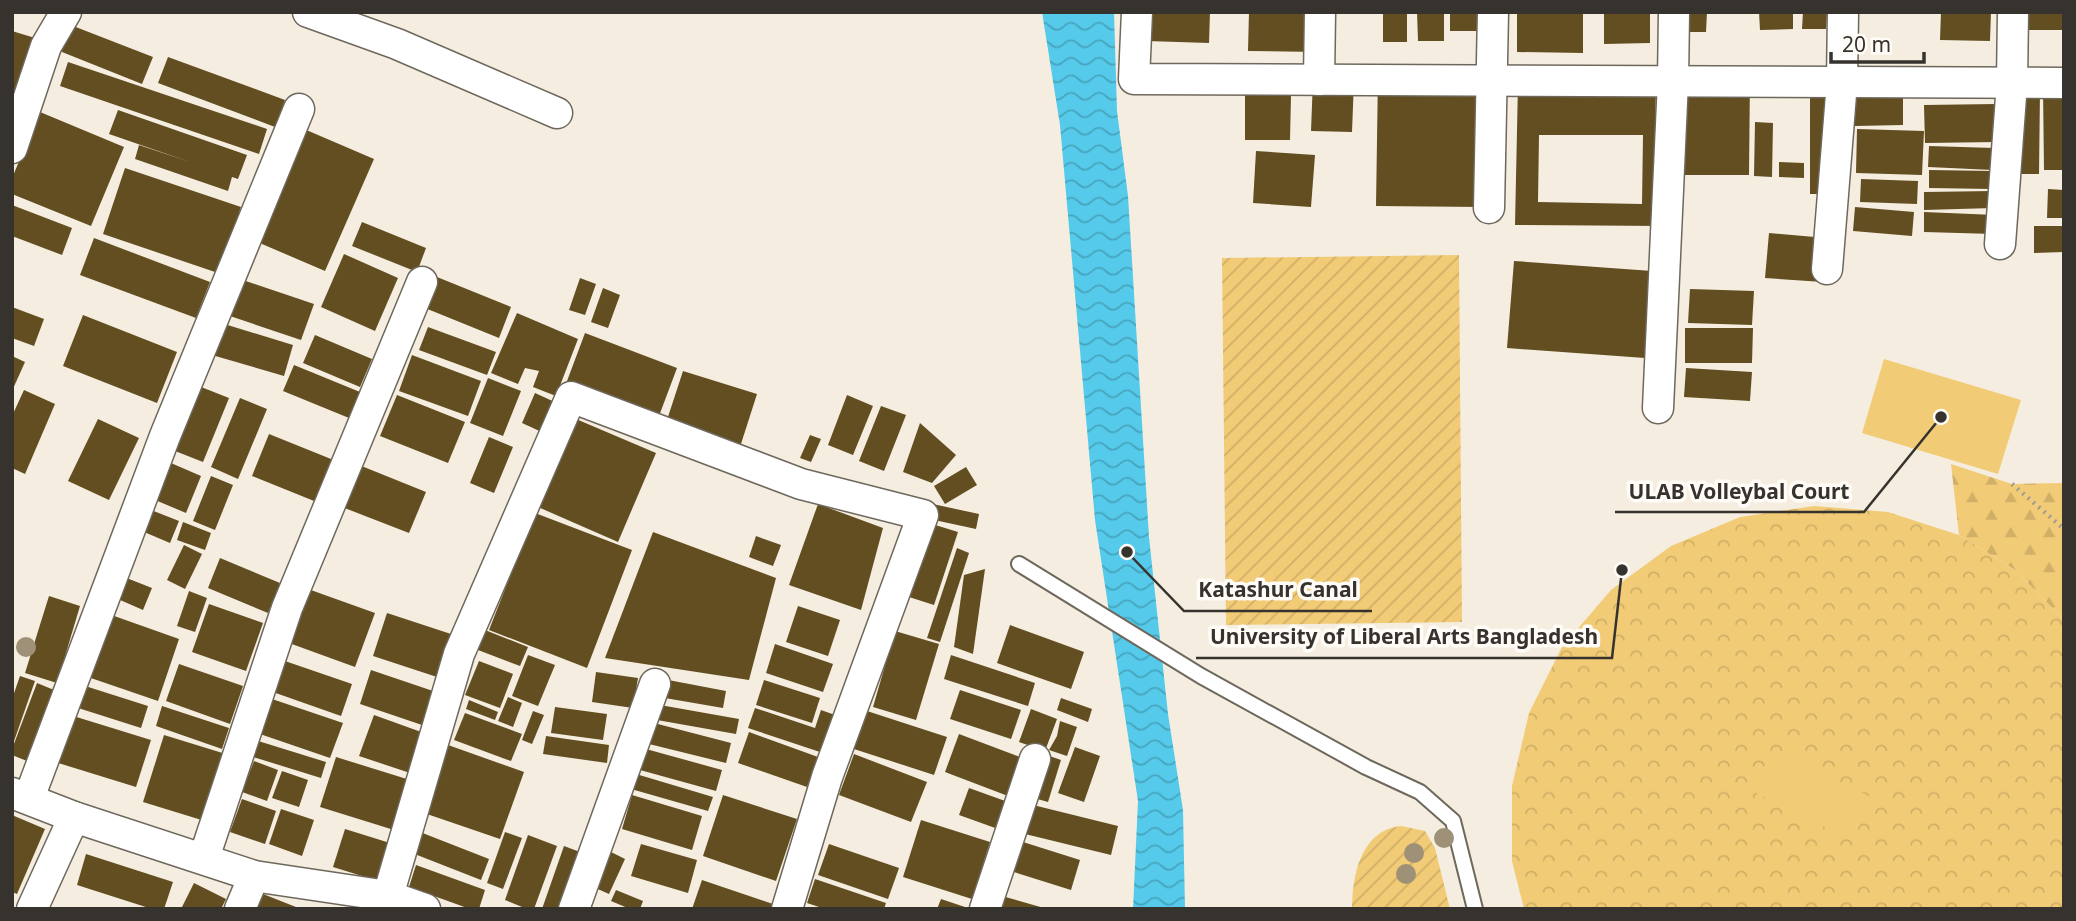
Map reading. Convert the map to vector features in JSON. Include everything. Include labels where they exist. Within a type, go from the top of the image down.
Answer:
[{"type":"street","points":[[12,148],[47,46],[66,12]]},
{"type":"street","points":[[308,12],[397,44],[557,113]]},
{"type":"street","points":[[1137,12],[1134,79],[2064,83]]},
{"type":"street","points":[[1318,80],[1320,12]]},
{"type":"street","points":[[1489,208],[1493,12]]},
{"type":"street","points":[[1657,408],[1674,12]]},
{"type":"street","points":[[1827,269],[1842,82],[1843,12]]},
{"type":"street","points":[[2000,244],[2012,83],[2013,12]]},
{"type":"street","points":[[299,109],[20,795],[74,817],[254,876],[387,896],[425,909]]},
{"type":"street","points":[[204,858],[287,608],[422,282]]},
{"type":"street","points":[[387,896],[459,654],[571,397],[801,484],[923,515],[827,777],[787,909]]},
{"type":"street","points":[[574,909],[655,684]]},
{"type":"street","points":[[985,909],[1035,759]]},
{"type":"street","points":[[32,909],[74,817]]},
{"type":"street","points":[[240,909],[254,876]]},
{"type":"lane","points":[[1019,564],[1198,674],[1366,767],[1420,792],[1453,821],[1475,909]]},
{"type":"path","points":[[2012,484],[2064,529]]},
{"type":"green space","points":[[1459,255],[1462,622],[1226,625],[1222,258]]},
{"type":"green space","points":[[1884,359],[2021,400],[1998,474],[1862,433]]},
{"type":"green space","points":[[1951,464],[2012,484],[2064,483],[2064,620],[2015,570],[1959,535]]},
{"type":"green space","points":[[1814,506],[1888,512],[1959,535],[2015,570],[2064,620],[2064,909],[1524,909],[1512,861],[1512,786],[1529,713],[1562,647],[1611,590],[1671,546],[1740,517]]},
{"type":"green space","points":[[1773,749],[1873,798],[1852,841],[1752,791]]},
{"type":"green space","points":[[1401,826],[1425,831],[1435,848],[1450,909],[1352,909],[1354,882],[1361,856],[1376,836],[1387,829]]},
{"type":"water","points":[[1042,12],[1114,12],[1117,111],[1128,196],[1149,537],[1168,714],[1183,810],[1185,909],[1133,909],[1138,801],[1095,520],[1060,125]]},
{"type":"building","points":[[1148,12],[1210,12],[1209,43],[1147,41]]},
{"type":"building","points":[[1249,12],[1318,12],[1318,52],[1248,51]]},
{"type":"building","points":[[1383,12],[1407,12],[1407,42],[1383,42]]},
{"type":"building","points":[[1417,12],[1444,12],[1444,41],[1418,41]]},
{"type":"building","points":[[1450,12],[1479,12],[1479,31],[1450,31]]},
{"type":"building","points":[[1517,12],[1583,12],[1583,53],[1517,52]]},
{"type":"building","points":[[1604,12],[1650,12],[1650,43],[1604,44]]},
{"type":"building","points":[[1682,12],[1707,12],[1706,32],[1682,32]]},
{"type":"building","points":[[1759,12],[1793,12],[1793,29],[1760,30]]},
{"type":"building","points":[[1803,12],[1827,12],[1826,29],[1802,29]]},
{"type":"building","points":[[1941,12],[1991,12],[1990,41],[1940,40]]},
{"type":"building","points":[[2023,12],[2064,12],[2064,30],[2023,30]]},
{"type":"building","points":[[68,24],[153,57],[142,84],[57,50]]},
{"type":"building","points":[[12,31],[35,38],[12,101]]},
{"type":"building","points":[[168,57],[285,100],[275,127],[158,83]]},
{"type":"building","points":[[68,62],[267,129],[259,154],[60,86]]},
{"type":"building","points":[[1682,73],[1750,74],[1749,175],[1681,175]]},
{"type":"building","points":[[1378,74],[1485,75],[1483,207],[1376,206]]},
{"type":"building","points":[[1313,79],[1354,80],[1352,132],[1311,131]]},
{"type":"building","points":[[1518,83],[1656,84],[1655,137],[1664,136],[1663,226],[1515,225]],"holes":[[[1539,135],[1643,135],[1642,204],[1538,202]]]},
{"type":"building","points":[[1903,87],[1903,125],[1855,126],[1854,89]]},
{"type":"building","points":[[1810,88],[1826,88],[1826,194],[1810,194]]},
{"type":"building","points":[[2043,89],[2064,89],[2064,170],[2044,170]]},
{"type":"building","points":[[2021,90],[2040,90],[2039,174],[2020,174]]},
{"type":"building","points":[[1245,95],[1291,95],[1290,140],[1245,140]]},
{"type":"building","points":[[1996,104],[1997,142],[1925,143],[1924,105]]},
{"type":"building","points":[[118,110],[247,155],[238,179],[232,177],[228,191],[135,159],[139,145],[190,162],[109,134]]},
{"type":"building","points":[[40,112],[124,147],[91,226],[12,194],[12,178]]},
{"type":"building","points":[[1755,122],[1773,123],[1772,177],[1754,176]]},
{"type":"building","points":[[304,129],[374,159],[325,271],[255,241]]},
{"type":"building","points":[[1857,129],[1924,131],[1922,175],[1856,173]]},
{"type":"building","points":[[1929,146],[1994,148],[1993,170],[1928,167]]},
{"type":"building","points":[[1256,151],[1315,155],[1311,207],[1253,203]]},
{"type":"building","points":[[1779,162],[1804,163],[1804,178],[1779,177]]},
{"type":"building","points":[[125,168],[241,207],[218,273],[103,234]]},
{"type":"building","points":[[1929,170],[1993,171],[1992,189],[1929,188]]},
{"type":"building","points":[[1861,179],[1918,181],[1917,204],[1860,202]]},
{"type":"building","points":[[2048,189],[2064,190],[2064,218],[2047,218]]},
{"type":"building","points":[[1993,191],[1993,208],[1924,210],[1924,192]]},
{"type":"building","points":[[12,205],[72,228],[62,255],[12,236]]},
{"type":"building","points":[[1855,207],[1914,212],[1912,236],[1853,231]]},
{"type":"building","points":[[1924,212],[1995,215],[1994,234],[1924,232]]},
{"type":"building","points":[[362,222],[426,248],[417,272],[352,246]]},
{"type":"building","points":[[2034,226],[2064,226],[2064,252],[2034,253]]},
{"type":"building","points":[[1769,233],[1826,238],[1823,282],[1765,278]]},
{"type":"building","points":[[94,238],[210,282],[196,318],[80,275]]},
{"type":"building","points":[[344,254],[398,278],[375,331],[321,307]]},
{"type":"building","points":[[1514,261],[1652,271],[1645,358],[1507,348]]},
{"type":"building","points":[[234,277],[314,304],[301,340],[221,313]]},
{"type":"building","points":[[437,277],[511,307],[499,338],[425,308]]},
{"type":"building","points":[[580,278],[596,284],[585,315],[569,310]]},
{"type":"building","points":[[603,288],[620,295],[608,328],[591,322]]},
{"type":"building","points":[[1690,289],[1754,291],[1752,325],[1688,323]]},
{"type":"building","points":[[12,307],[44,319],[34,346],[12,338]]},
{"type":"building","points":[[517,313],[578,339],[556,396],[533,387],[539,371],[525,368],[518,384],[491,373]]},
{"type":"building","points":[[83,315],[177,352],[157,403],[63,366]]},
{"type":"building","points":[[221,323],[293,345],[284,376],[212,355]]},
{"type":"building","points":[[428,327],[496,352],[487,375],[419,350]]},
{"type":"building","points":[[1685,328],[1753,328],[1752,363],[1685,363]]},
{"type":"building","points":[[585,333],[677,368],[656,424],[564,389]]},
{"type":"building","points":[[315,335],[372,359],[360,387],[303,363]]},
{"type":"building","points":[[412,355],[481,381],[468,416],[399,391]]},
{"type":"building","points":[[12,356],[25,362],[12,391]]},
{"type":"building","points":[[294,365],[360,392],[349,418],[283,391]]},
{"type":"building","points":[[1686,368],[1752,372],[1750,401],[1684,397]]},
{"type":"building","points":[[683,371],[757,394],[740,447],[666,423]]},
{"type":"building","points":[[488,378],[521,391],[503,436],[470,423]]},
{"type":"building","points":[[196,385],[229,398],[203,462],[170,449]]},
{"type":"building","points":[[24,390],[55,404],[25,474],[12,468],[12,416]]},
{"type":"building","points":[[535,393],[559,404],[546,434],[522,423]]},
{"type":"building","points":[[397,395],[465,422],[448,463],[380,436]]},
{"type":"building","points":[[847,395],[873,406],[853,455],[828,445]]},
{"type":"building","points":[[240,398],[267,409],[238,479],[211,467]]},
{"type":"building","points":[[881,406],[906,415],[884,471],[859,461]]},
{"type":"building","points":[[98,419],[139,438],[109,500],[68,481]]},
{"type":"building","points":[[576,419],[656,453],[618,542],[538,507]]},
{"type":"building","points":[[920,423],[956,455],[932,483],[903,472]]},
{"type":"building","points":[[269,434],[336,461],[319,503],[252,476]]},
{"type":"building","points":[[810,435],[821,439],[811,462],[800,458]]},
{"type":"building","points":[[489,437],[513,447],[494,493],[470,483]]},
{"type":"building","points":[[164,460],[201,476],[186,513],[148,497]]},
{"type":"building","points":[[359,465],[426,492],[409,533],[342,507]]},
{"type":"building","points":[[966,467],[977,485],[945,504],[934,486]]},
{"type":"building","points":[[211,476],[233,485],[215,530],[193,521]]},
{"type":"building","points":[[928,503],[979,514],[976,529],[925,518]]},
{"type":"building","points":[[818,504],[883,528],[861,610],[789,585]]},
{"type":"building","points":[[146,508],[179,521],[170,543],[137,529]]},
{"type":"building","points":[[535,513],[632,550],[587,668],[489,630]]},
{"type":"building","points":[[183,522],[211,533],[205,550],[177,540]]},
{"type":"building","points":[[932,524],[958,532],[934,605],[909,597]]},
{"type":"building","points":[[653,532],[776,578],[749,680],[605,658]]},
{"type":"building","points":[[756,536],[781,545],[773,566],[749,557]]},
{"type":"building","points":[[184,545],[202,554],[185,589],[167,580]]},
{"type":"building","points":[[957,548],[969,553],[940,642],[927,638]]},
{"type":"building","points":[[220,558],[280,583],[268,613],[208,588]]},
{"type":"building","points":[[985,569],[973,654],[954,647],[964,575]]},
{"type":"building","points":[[119,575],[152,588],[143,610],[111,596]]},
{"type":"building","points":[[308,589],[375,613],[355,667],[289,643]]},
{"type":"building","points":[[189,591],[207,598],[195,632],[177,626]]},
{"type":"building","points":[[49,596],[80,606],[57,683],[25,673]]},
{"type":"building","points":[[209,604],[263,623],[246,671],[192,652]]},
{"type":"building","points":[[798,606],[840,620],[828,656],[786,642]]},
{"type":"building","points":[[103,612],[179,639],[158,701],[82,675]]},
{"type":"building","points":[[387,613],[451,634],[437,677],[373,656]]},
{"type":"building","points":[[1010,625],[1084,652],[1071,689],[997,663]]},
{"type":"building","points":[[485,630],[528,647],[520,666],[478,650]]},
{"type":"building","points":[[895,631],[939,644],[916,720],[873,707]]},
{"type":"building","points":[[775,644],[833,664],[823,692],[766,673]]},
{"type":"building","points":[[528,655],[555,665],[538,706],[512,696]]},
{"type":"building","points":[[951,655],[1035,683],[1028,706],[944,679]]},
{"type":"building","points":[[282,660],[352,684],[341,716],[270,691]]},
{"type":"building","points":[[479,661],[513,674],[500,708],[465,695]]},
{"type":"building","points":[[179,664],[243,686],[230,724],[166,701]]},
{"type":"building","points":[[371,670],[433,691],[422,725],[360,704]]},
{"type":"building","points":[[596,672],[638,678],[633,708],[592,702]]},
{"type":"building","points":[[20,676],[35,681],[13,744],[12,699]]},
{"type":"building","points":[[663,679],[726,691],[723,708],[659,697]]},
{"type":"building","points":[[764,680],[820,698],[812,723],[756,705]]},
{"type":"building","points":[[37,683],[54,690],[27,761],[12,755],[12,749]]},
{"type":"building","points":[[82,685],[148,706],[141,728],[75,707]]},
{"type":"building","points":[[960,690],[1021,710],[1011,739],[950,719]]},
{"type":"building","points":[[508,697],[522,703],[513,727],[498,721]]},
{"type":"building","points":[[269,698],[343,723],[330,758],[257,733]]},
{"type":"building","points":[[1061,698],[1092,709],[1088,722],[1057,710]]},
{"type":"building","points":[[469,700],[498,712],[495,720],[466,709]]},
{"type":"building","points":[[660,705],[739,719],[736,734],[657,720]]},
{"type":"building","points":[[162,706],[229,728],[222,749],[156,726]]},
{"type":"building","points":[[555,707],[607,714],[603,740],[551,733]]},
{"type":"building","points":[[755,708],[815,728],[821,710],[835,715],[823,753],[748,728]]},
{"type":"building","points":[[1031,709],[1057,719],[1045,751],[1019,742]]},
{"type":"building","points":[[533,711],[544,715],[532,744],[522,740]]},
{"type":"building","points":[[867,711],[947,737],[934,775],[854,749]]},
{"type":"building","points":[[465,713],[522,734],[511,761],[454,740]]},
{"type":"building","points":[[70,715],[151,740],[136,787],[55,762]]},
{"type":"building","points":[[374,715],[424,733],[410,773],[359,756]]},
{"type":"building","points":[[1060,721],[1077,727],[1067,756],[1049,750],[1057,736]]},
{"type":"building","points":[[654,723],[731,743],[726,763],[649,744]]},
{"type":"building","points":[[749,732],[818,757],[807,787],[738,763]]},
{"type":"building","points":[[959,734],[1023,758],[1008,796],[945,772]]},
{"type":"building","points":[[164,735],[229,755],[208,822],[143,802]]},
{"type":"building","points":[[546,736],[609,745],[607,763],[543,754]]},
{"type":"building","points":[[255,740],[326,762],[321,778],[250,756]]},
{"type":"building","points":[[448,745],[524,772],[500,839],[424,813]]},
{"type":"building","points":[[1075,747],[1100,756],[1084,802],[1058,793]]},
{"type":"building","points":[[646,749],[722,770],[716,791],[640,770]]},
{"type":"building","points":[[1041,753],[1061,760],[1048,802],[1027,796]]},
{"type":"building","points":[[854,754],[927,782],[911,822],[839,795]]},
{"type":"building","points":[[336,757],[410,780],[394,830],[320,807]]},
{"type":"building","points":[[254,761],[278,770],[267,801],[242,792]]},
{"type":"building","points":[[282,771],[308,780],[299,807],[272,798]]},
{"type":"building","points":[[636,774],[713,797],[708,811],[631,789]]},
{"type":"building","points":[[969,788],[1008,802],[998,829],[959,815]]},
{"type":"building","points":[[632,795],[702,816],[692,850],[622,829]]},
{"type":"building","points":[[723,795],[797,819],[776,881],[703,856]]},
{"type":"building","points":[[242,799],[276,811],[265,844],[230,832]]},
{"type":"building","points":[[1033,805],[1118,826],[1111,855],[1025,834]]},
{"type":"building","points":[[281,809],[314,820],[302,856],[269,844]]},
{"type":"building","points":[[12,815],[45,829],[17,894],[12,892]]},
{"type":"building","points":[[921,820],[990,842],[972,899],[903,877]]},
{"type":"building","points":[[345,829],[390,843],[378,881],[333,867]]},
{"type":"building","points":[[420,832],[489,859],[481,880],[412,853]]},
{"type":"building","points":[[505,832],[522,838],[503,889],[487,883]]},
{"type":"building","points":[[528,835],[557,846],[534,909],[505,900]]},
{"type":"building","points":[[1023,842],[1080,860],[1071,890],[1014,872]]},
{"type":"building","points":[[641,844],[697,860],[688,893],[631,876]]},
{"type":"building","points":[[829,844],[899,868],[888,899],[818,875]]},
{"type":"building","points":[[564,846],[580,852],[561,909],[542,909]]},
{"type":"building","points":[[607,850],[625,859],[609,894],[591,886]]},
{"type":"building","points":[[86,854],[173,882],[164,909],[152,909],[77,885]]},
{"type":"building","points":[[416,865],[485,890],[479,909],[470,909],[409,887]]},
{"type":"building","points":[[815,879],[886,903],[884,909],[825,909],[807,903]]},
{"type":"building","points":[[702,880],[773,904],[771,909],[692,909]]},
{"type":"building","points":[[194,883],[226,899],[221,909],[181,909]]},
{"type":"building","points":[[616,890],[643,901],[640,909],[630,909],[611,901]]},
{"type":"building","points":[[258,892],[301,909],[252,909]]},
{"type":"building","points":[[1002,896],[1044,908],[1044,909],[998,909]]},
{"type":"building","points":[[941,899],[968,908],[968,909],[937,909]]},
{"type":"place","name":"ULAB Volleybal Court","points":[[1941,417]]},
{"type":"place","name":"Katashur Canal","points":[[1127,552]]},
{"type":"place","name":"University of Liberal Arts Bangladesh","points":[[1622,570]]}]
